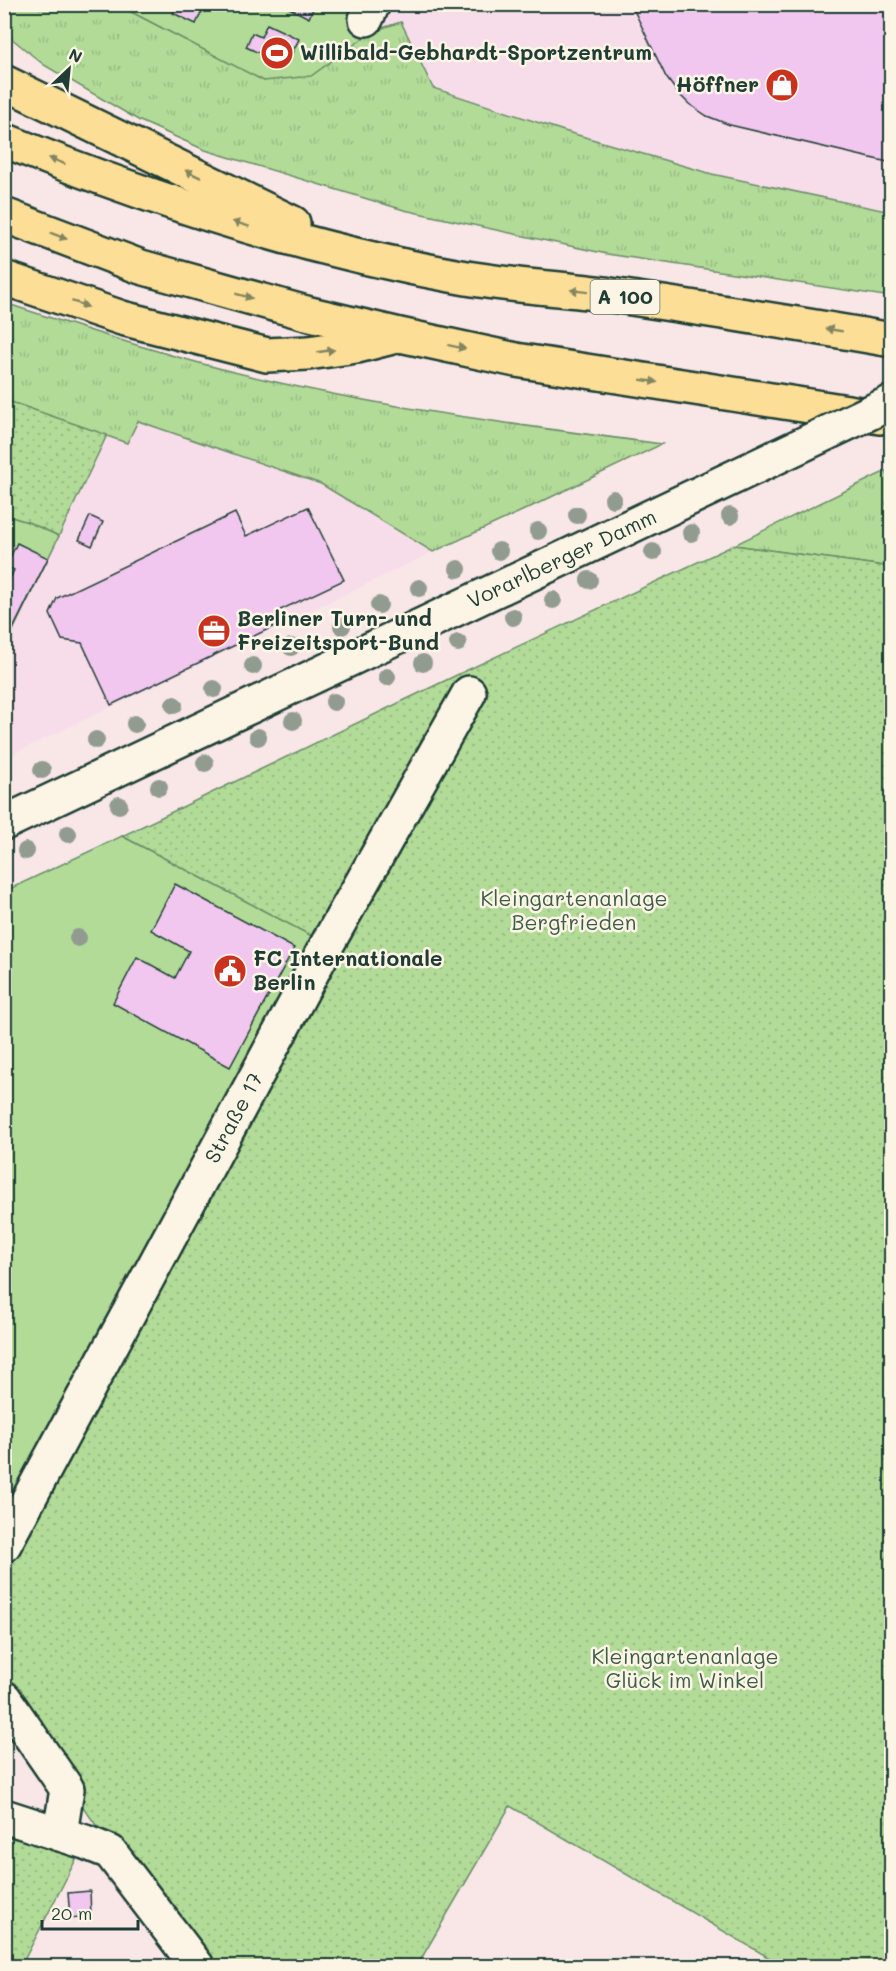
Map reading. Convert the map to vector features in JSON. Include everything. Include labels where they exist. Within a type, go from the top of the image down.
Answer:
[{"type":"highway","points":[[4,58],[71,115]]},
{"type":"highway","points":[[4,82],[359,255]]},
{"type":"highway","name":"A 100","points":[[4,140],[92,175],[183,206],[263,231],[359,255],[462,277],[609,295],[891,340]]},
{"type":"highway","points":[[4,215],[141,267],[306,313],[400,335],[516,360],[891,419]]},
{"type":"highway","points":[[4,278],[122,318],[267,355],[308,353],[357,346],[400,335]]},
{"type":"street","name":"Vorarlberger Damm","points":[[4,823],[891,402]]},
{"type":"street","name":"Straße 17","points":[[4,1545],[329,941],[469,693]]},
{"type":"street","points":[[4,1698],[67,1789],[60,1834]]},
{"type":"street","points":[[4,1816],[110,1852],[197,1966]]},
{"type":"shaded area","points":[[386,5],[891,5],[891,212],[712,174],[564,131],[433,88],[401,22],[373,31]]},
{"type":"shaded area","points":[[138,421],[321,484],[433,552],[5,758],[4,647],[107,435],[127,443]]},
{"type":"green space","points":[[4,5],[118,5],[264,81],[373,31],[401,22],[433,88],[564,131],[712,174],[891,212],[891,297],[607,254],[404,210],[205,150],[140,121],[44,65],[5,33]]},
{"type":"green space","name":"Willibald-Gebhardt-Sportzentrum","points":[[118,5],[386,5],[373,31],[311,76],[264,81]]},
{"type":"green space","points":[[5,303],[168,354],[316,391],[464,417],[662,444],[433,552],[321,484],[138,421],[127,443],[5,400]]},
{"type":"green space","points":[[5,400],[107,435],[59,536],[28,522],[5,515]]},
{"type":"green space","points":[[886,471],[891,472],[891,567],[734,545]]},
{"type":"green space","points":[[5,515],[28,522],[59,536],[5,647]]},
{"type":"green space","name":"Kleingartenanlage Bergfrieden","points":[[734,545],[891,567],[891,1966],[783,1966],[510,1806],[417,1966],[197,1966],[5,1698],[4,1507],[312,936],[122,836]]},
{"type":"green space","points":[[122,836],[312,936],[5,1507],[5,891]]},
{"type":"green space","points":[[4,1816],[85,1842],[21,1966],[5,1966]]},
{"type":"building","points":[[176,4],[205,4],[196,24],[173,13]]},
{"type":"building","points":[[281,4],[315,4],[309,18]]},
{"type":"building","name":"Höffner","points":[[631,4],[892,4],[892,163],[730,125],[707,116],[689,104],[666,77]]},
{"type":"building","points":[[267,24],[299,39],[286,65],[246,47],[252,33],[261,37]]},
{"type":"building","points":[[308,507],[344,580],[278,611],[283,622],[111,705],[82,643],[62,640],[50,614],[57,598],[235,513],[246,536]]},
{"type":"building","points":[[90,516],[103,522],[92,546],[79,540]]},
{"type":"building","points":[[17,543],[48,558],[4,647],[4,591],[14,570],[6,566]]},
{"type":"building","name":"FC Internationale Berlin","points":[[175,884],[294,948],[230,1067],[113,1003],[137,957],[175,978],[189,951],[151,930]]},
{"type":"building","points":[[90,1891],[91,1916],[70,1918],[68,1893]]},
{"type":"place","name":"Willibald-Gebhardt-Sportzentrum","points":[[277,53]]},
{"type":"place","name":"Höffner","points":[[782,85]]},
{"type":"place","name":"Berliner Turn- und Freizeitsport-Bund","points":[[214,631]]},
{"type":"place","name":"FC Internationale Berlin","points":[[230,971]]},
{"type":"park label","name":"Kleingartenanlage Glück im Winkel","points":[[685,1669]]}]
